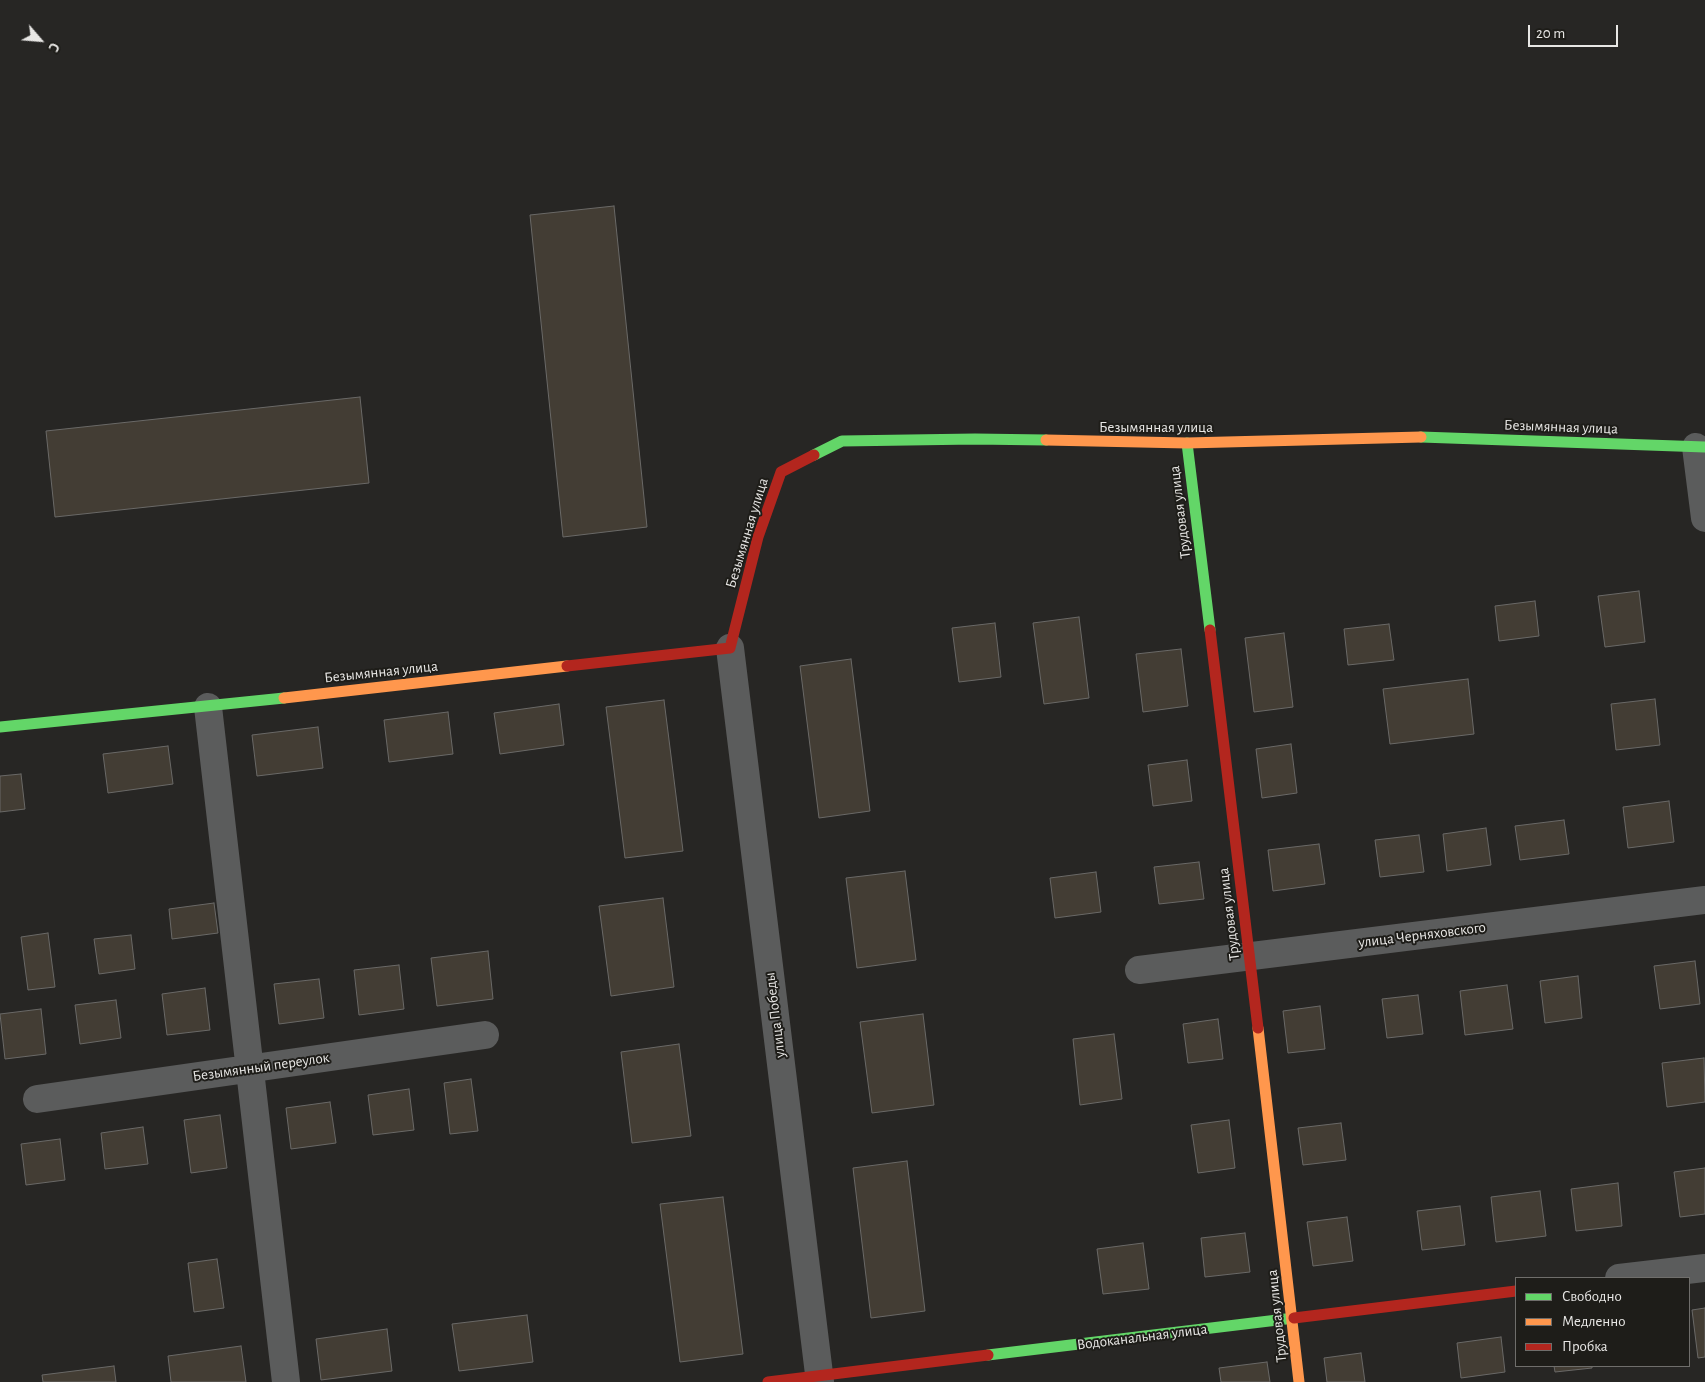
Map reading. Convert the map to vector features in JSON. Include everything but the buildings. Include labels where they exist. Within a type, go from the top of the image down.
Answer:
[{"type":"street","name":"Безымянная улица","points":[[0,727],[208,707],[730,648],[758,537],[781,472],[842,441],[975,439],[1187,443],[1437,437],[1700,447]]},
{"type":"street","name":"Трудовая улица","points":[[1187,443],[1250,956],[1299,1382]]},
{"type":"street","points":[[1700,447],[1705,518]]},
{"type":"street","name":"улица Победы","points":[[730,648],[820,1379]]},
{"type":"street","points":[[208,707],[286,1382]]},
{"type":"street","name":"улица Черняховского","points":[[1139,970],[1705,900]]},
{"type":"street","name":"Безымянный переулок","points":[[37,1099],[485,1035]]},
{"type":"street","points":[[1628,1277],[1705,1268]]},
{"type":"street","name":"Водоканальная улица","points":[[768,1382],[820,1379],[1515,1291]]},
{"type":"traffic: fast","points":[[1421,437],[1705,447]]},
{"type":"traffic: fast","points":[[814,455],[842,441],[1046,440]]},
{"type":"traffic: fast","points":[[1187,443],[1210,630]]},
{"type":"traffic: fast","points":[[0,727],[284,698]]},
{"type":"traffic: fast","points":[[988,1355],[1294,1318]]},
{"type":"traffic: slow","points":[[1046,440],[1187,443],[1421,437]]},
{"type":"traffic: slow","points":[[284,698],[567,666]]},
{"type":"traffic: slow","points":[[1258,1028],[1299,1382]]},
{"type":"traffic: jam","points":[[567,666],[730,648],[758,537],[781,472],[814,455]]},
{"type":"traffic: jam","points":[[1210,630],[1258,1028]]},
{"type":"traffic: jam","points":[[1294,1318],[1515,1291]]},
{"type":"traffic: jam","points":[[768,1382],[988,1355]]}]
